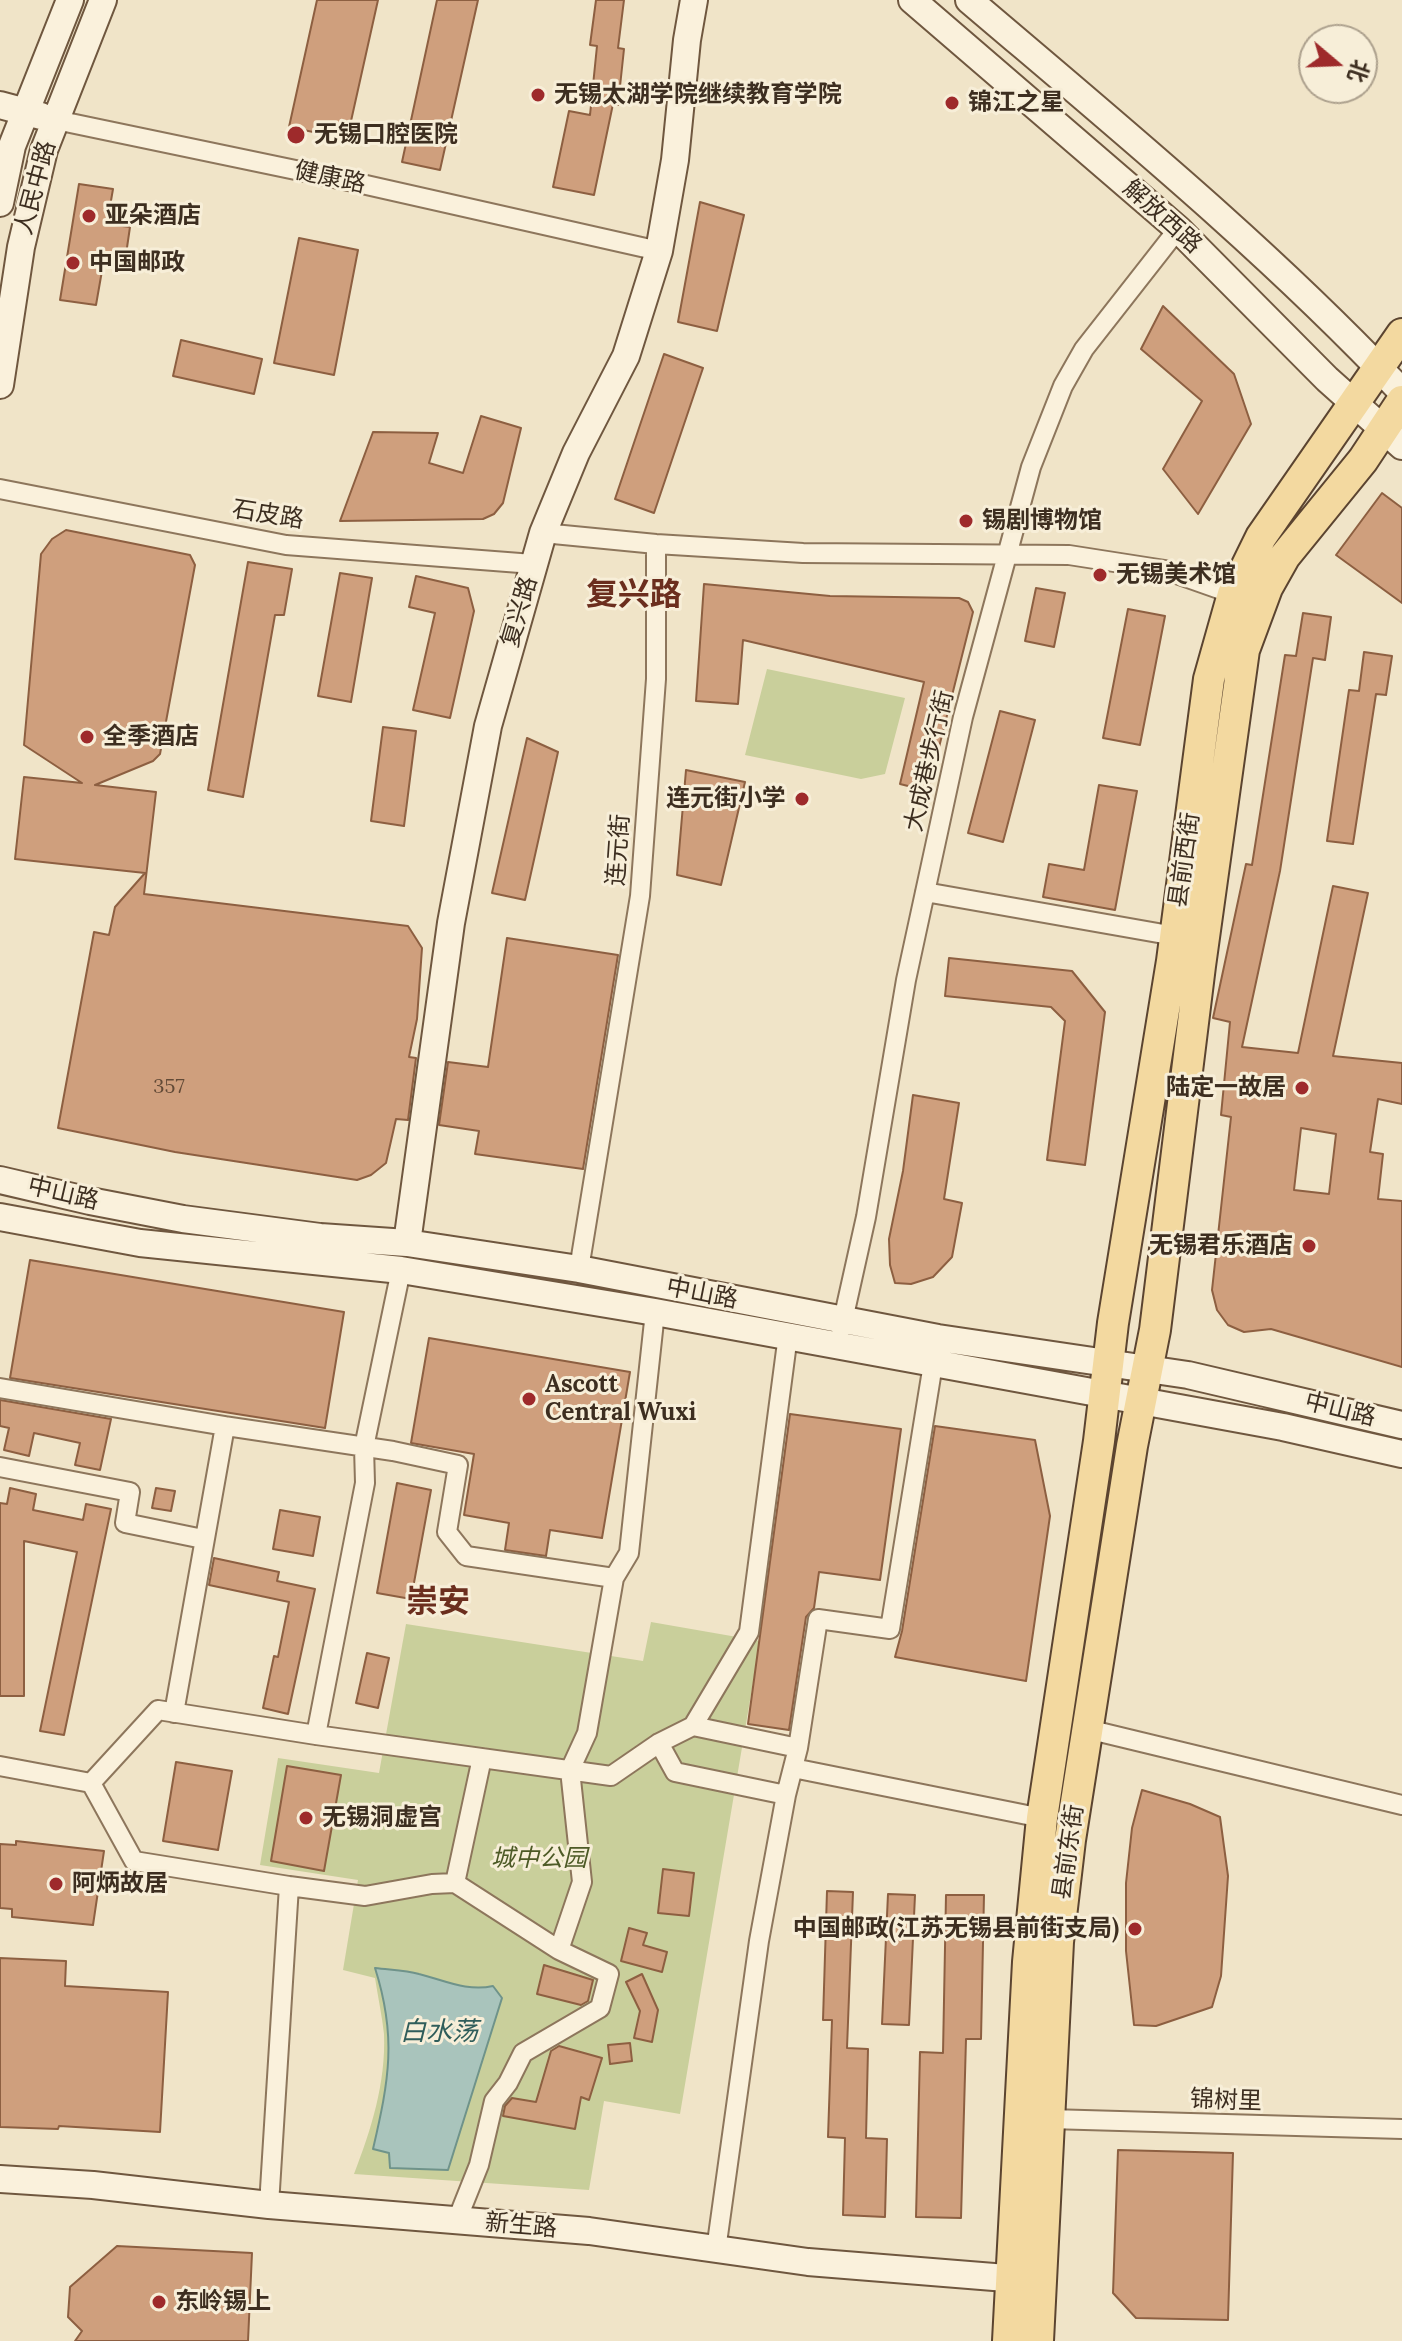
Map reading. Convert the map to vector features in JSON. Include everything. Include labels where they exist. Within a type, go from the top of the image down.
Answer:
[{"type":"main road","name":"人民中路","points":[[0,203],[12,146],[13,109],[70,0]]},
{"type":"main road","name":"人民中路","points":[[0,385],[21,247],[44,150],[103,0]]},
{"type":"main road","name":"复兴路","points":[[407,1243],[451,923],[488,726],[543,533],[576,453],[626,356],[659,251],[675,160],[694,0]]},
{"type":"main road","name":"解放西路","points":[[912,0],[1178,229],[1393,438]]},
{"type":"main road","name":"解放西路","points":[[969,0],[1204,200],[1402,392]]},
{"type":"main road","name":"健康路","points":[[13,109],[56,120]]},
{"type":"main road","name":"县前西街","points":[[1105,1394],[1175,936],[1209,679],[1233,594],[1261,537],[1402,334]]},
{"type":"main road","name":"县前西街","points":[[1147,1369],[1155,1330],[1200,966],[1244,650],[1267,588],[1285,556],[1363,460],[1393,438],[1402,401]]},
{"type":"main road","name":"中山路","points":[[0,1180],[183,1219],[320,1237],[407,1243],[579,1269],[840,1333],[933,1364],[1283,1427],[1402,1454]]},
{"type":"main road","name":"中山路","points":[[0,1217],[140,1243],[401,1270],[788,1335],[840,1333],[938,1338],[1108,1363],[1263,1391],[1402,1425]]},
{"type":"main road","name":"县前东街","points":[[1008,2341],[1027,2280],[1049,2119],[1058,1942],[1070,1840],[1147,1369]]},
{"type":"main road","name":"县前东街","points":[[1038,2341],[1027,2280],[1028,1962],[1042,1818],[1105,1394]]},
{"type":"main road","name":"新生路","points":[[0,2179],[589,2231],[808,2262],[1027,2280]]},
{"type":"street","name":"健康路","points":[[56,120],[353,182],[659,251]]},
{"type":"street","name":"大成巷步行街","points":[[840,1333],[866,1217],[906,980],[963,717],[1031,467],[1063,386],[1084,349],[1178,229]]},
{"type":"street","name":"石皮路","points":[[0,489],[286,545],[533,564]]},
{"type":"street","points":[[543,533],[803,553],[1069,555],[1165,570],[1233,594]]},
{"type":"street","name":"连元街","points":[[579,1269],[640,896],[656,679],[656,544]]},
{"type":"street","points":[[925,892],[1175,936]]},
{"type":"street","points":[[316,1735],[365,1483],[364,1447],[401,1270]]},
{"type":"street","points":[[559,1950],[582,1882],[570,1770],[587,1733],[614,1578],[629,1553],[655,1312]]},
{"type":"street","points":[[91,1783],[158,1710],[611,1776],[659,1743],[693,1726],[749,1632],[788,1335]]},
{"type":"street","points":[[716,2250],[759,1941],[786,1795],[798,1748],[818,1619],[890,1629],[933,1364]]},
{"type":"street","points":[[0,1388],[458,1465],[447,1532],[466,1556],[614,1578]]},
{"type":"street","points":[[174,1713],[225,1426]]},
{"type":"street","points":[[0,1467],[130,1492],[125,1523],[203,1539]]},
{"type":"street","points":[[693,1726],[798,1748]]},
{"type":"street","points":[[1087,1729],[1402,1805]]},
{"type":"street","points":[[659,1743],[675,1772],[786,1795]]},
{"type":"street","points":[[455,1883],[482,1758]]},
{"type":"street","points":[[0,1766],[91,1783]]},
{"type":"street","points":[[793,1768],[1042,1818]]},
{"type":"street","points":[[91,1783],[134,1861],[365,1896],[455,1883],[559,1950],[609,1974],[600,2008],[523,2053],[508,2083],[494,2101],[479,2165],[457,2220]]},
{"type":"street","points":[[269,2205],[289,1886]]},
{"type":"street","name":"锦树里","points":[[1049,2119],[1402,2129]]},
{"type":"green space","points":[[767,669],[905,698],[885,774],[861,779],[745,755]]},
{"type":"green space","name":"城中公园","points":[[651,1622],[760,1641],[680,2114],[604,2101],[589,2190],[354,2174],[376,2106],[384,2052],[375,1978],[343,1970],[358,1880],[260,1865],[278,1758],[379,1773],[406,1624],[643,1661]]},
{"type":"water","name":"白水荡","points":[[375,1968],[414,1973],[465,1986],[493,1986],[502,1998],[448,2170],[390,2168],[389,2153],[373,2149],[388,2058],[386,2016]]},
{"type":"building","points":[[317,0],[378,0],[347,139],[289,127]]},
{"type":"building","points":[[437,0],[478,0],[440,170],[402,162]]},
{"type":"building","points":[[596,0],[624,0],[618,48],[624,49],[618,105],[613,104],[594,195],[553,187],[569,111],[590,115],[597,46],[590,45]]},
{"type":"building","points":[[79,184],[113,189],[107,224],[130,227],[124,268],[103,265],[96,305],[60,300]]},
{"type":"building","points":[[700,202],[744,215],[717,331],[678,322]]},
{"type":"building","points":[[299,238],[358,250],[334,375],[274,363]]},
{"type":"building","points":[[1163,306],[1234,374],[1251,424],[1198,514],[1163,469],[1202,401],[1141,349]]},
{"type":"building","points":[[181,340],[262,359],[254,394],[173,376]]},
{"type":"building","points":[[664,354],[703,368],[654,513],[615,499]]},
{"type":"building","points":[[481,416],[521,428],[503,503],[494,514],[483,519],[340,521],[373,432],[438,433],[429,463],[463,473]]},
{"type":"building","points":[[1382,493],[1402,508],[1402,603],[1336,555]]},
{"type":"building","points":[[66,530],[190,555],[195,565],[160,754],[153,761],[95,785],[156,792],[144,894],[408,926],[422,948],[417,1019],[409,1057],[416,1058],[408,1120],[396,1119],[386,1163],[371,1175],[357,1180],[175,1152],[58,1128],[94,932],[109,935],[115,907],[145,873],[15,859],[24,777],[82,783],[24,745],[41,554],[52,539]]},
{"type":"building","points":[[248,562],[292,569],[284,615],[275,615],[243,797],[208,790]]},
{"type":"building","points":[[340,573],[372,578],[351,702],[318,696]]},
{"type":"building","points":[[416,576],[468,588],[474,611],[450,718],[413,710],[435,613],[409,607]]},
{"type":"building","points":[[704,584],[830,596],[959,598],[968,602],[973,612],[928,791],[900,784],[924,682],[743,640],[738,704],[696,701]]},
{"type":"building","points":[[1036,588],[1065,593],[1054,647],[1025,641]]},
{"type":"building","points":[[1128,609],[1165,616],[1140,745],[1103,738]]},
{"type":"building","points":[[1303,613],[1331,617],[1325,660],[1313,658],[1280,871],[1242,1047],[1298,1053],[1333,886],[1368,893],[1333,1056],[1402,1063],[1402,1104],[1378,1099],[1370,1152],[1383,1154],[1378,1199],[1402,1201],[1402,1367],[1271,1329],[1244,1332],[1228,1325],[1217,1310],[1212,1290],[1231,1117],[1221,1115],[1230,1022],[1213,1018],[1246,864],[1252,865],[1285,655],[1296,656]],"holes":[[[1301,1128],[1336,1134],[1329,1194],[1294,1190]]]},
{"type":"building","points":[[1364,652],[1392,656],[1386,695],[1376,694],[1353,844],[1327,841],[1349,690],[1359,691]]},
{"type":"building","points":[[1000,711],[1035,720],[1003,842],[968,833]]},
{"type":"building","points":[[383,727],[416,731],[404,826],[371,821]]},
{"type":"building","points":[[527,738],[558,752],[525,900],[492,893]]},
{"type":"building","points":[[686,770],[745,782],[721,885],[677,875]]},
{"type":"building","points":[[1099,785],[1137,791],[1115,910],[1043,897],[1049,864],[1084,870]]},
{"type":"building","points":[[507,938],[618,955],[583,1169],[475,1154],[479,1131],[439,1125],[448,1062],[488,1067]]},
{"type":"building","points":[[949,958],[1072,971],[1105,1012],[1085,1165],[1047,1160],[1065,1021],[1051,1007],[945,996]]},
{"type":"building","points":[[913,1095],[959,1103],[944,1199],[962,1203],[952,1257],[933,1277],[911,1284],[895,1283],[890,1265],[889,1239],[903,1171]]},
{"type":"building","points":[[30,1260],[344,1312],[325,1428],[10,1378]]},
{"type":"building","points":[[429,1338],[630,1372],[602,1538],[550,1530],[546,1556],[505,1550],[509,1523],[464,1515],[474,1454],[411,1443]]},
{"type":"building","points":[[0,1400],[111,1419],[100,1470],[75,1465],[80,1443],[34,1433],[29,1456],[4,1450],[9,1428],[0,1426]]},
{"type":"building","points":[[790,1414],[901,1429],[880,1580],[819,1572],[814,1608],[806,1617],[789,1730],[748,1724]]},
{"type":"building","points":[[935,1426],[1035,1440],[1050,1516],[1026,1681],[895,1657],[902,1631]]},
{"type":"building","points":[[397,1483],[431,1490],[411,1599],[377,1593]]},
{"type":"building","points":[[10,1488],[36,1494],[33,1510],[83,1520],[86,1504],[111,1509],[64,1735],[40,1731],[77,1552],[24,1541],[24,1696],[0,1696],[0,1503],[7,1504]]},
{"type":"building","points":[[156,1488],[175,1491],[171,1511],[152,1508]]},
{"type":"building","points":[[280,1510],[320,1517],[313,1556],[273,1549]]},
{"type":"building","points":[[214,1558],[279,1572],[277,1581],[315,1589],[288,1714],[263,1708],[274,1656],[278,1657],[289,1602],[209,1585]]},
{"type":"building","points":[[367,1653],[389,1658],[378,1708],[356,1703]]},
{"type":"building","points":[[176,1762],[232,1771],[218,1850],[163,1841]]},
{"type":"building","name":"无锡洞虚宫","points":[[287,1766],[341,1775],[324,1871],[271,1861]]},
{"type":"building","points":[[1142,1790],[1190,1804],[1220,1817],[1228,1876],[1221,1976],[1212,2007],[1156,2026],[1134,2025],[1126,1951],[1126,1883],[1132,1828]]},
{"type":"building","name":"阿炳故居","points":[[16,1841],[104,1851],[93,1925],[12,1917],[12,1909],[0,1908],[0,1844],[16,1845]]},
{"type":"building","points":[[663,1869],[694,1873],[689,1916],[658,1913]]},
{"type":"building","points":[[827,1891],[853,1892],[847,2048],[868,2049],[866,2138],[887,2139],[885,2217],[843,2215],[845,2138],[828,2137],[832,2020],[823,2020]]},
{"type":"building","points":[[888,1894],[915,1895],[909,2025],[882,2024]]},
{"type":"building","points":[[946,1895],[984,1895],[981,2039],[966,2039],[961,2218],[916,2217],[920,2052],[943,2053]]},
{"type":"building","points":[[629,1928],[647,1933],[643,1945],[667,1952],[662,1972],[621,1961]]},
{"type":"building","points":[[0,1958],[66,1961],[65,1986],[168,1992],[160,2132],[59,2126],[58,2129],[0,2127]]},
{"type":"building","points":[[544,1965],[593,1980],[588,2001],[581,2005],[537,1994]]},
{"type":"building","points":[[642,1974],[658,2010],[652,2042],[634,2038],[640,2011],[626,1982]]},
{"type":"building","points":[[630,2043],[632,2061],[610,2064],[608,2045]]},
{"type":"building","points":[[559,2046],[602,2058],[589,2100],[581,2097],[575,2129],[503,2116],[505,2106],[512,2098],[536,2102],[551,2051]]},
{"type":"building","points":[[1118,2150],[1233,2153],[1228,2320],[1136,2318],[1113,2293]]},
{"type":"building","name":"东岭锡上","points":[[117,2246],[252,2253],[248,2341],[75,2341],[82,2331],[68,2317],[70,2287]]},
{"type":"place","name":"无锡太湖学院继续教育学院","points":[[538,95]]},
{"type":"place","name":"锦江之星","points":[[952,103]]},
{"type":"place","name":"无锡口腔医院","points":[[296,135]]},
{"type":"place","name":"亚朵酒店","points":[[89,216]]},
{"type":"place","name":"中国邮政","points":[[73,263]]},
{"type":"place","name":"锡剧博物馆","points":[[966,521]]},
{"type":"place","name":"无锡美术馆","points":[[1100,575]]},
{"type":"place","name":"全季酒店","points":[[87,737]]},
{"type":"place","name":"连元街小学","points":[[802,799]]},
{"type":"place","name":"陆定一故居","points":[[1302,1088]]},
{"type":"place","name":"无锡君乐酒店","points":[[1309,1246]]},
{"type":"place","name":"Ascott Central Wuxi","points":[[529,1399]]},
{"type":"place","name":"无锡洞虚宫","points":[[306,1818]]},
{"type":"place","name":"阿炳故居","points":[[56,1884]]},
{"type":"place","name":"中国邮政(江苏无锡县前街支局)","points":[[1135,1929]]},
{"type":"place","name":"东岭锡上","points":[[159,2302]]},
{"type":"district","name":"复兴路","points":[[634,596]]},
{"type":"district","name":"崇安","points":[[438,1603]]}]
